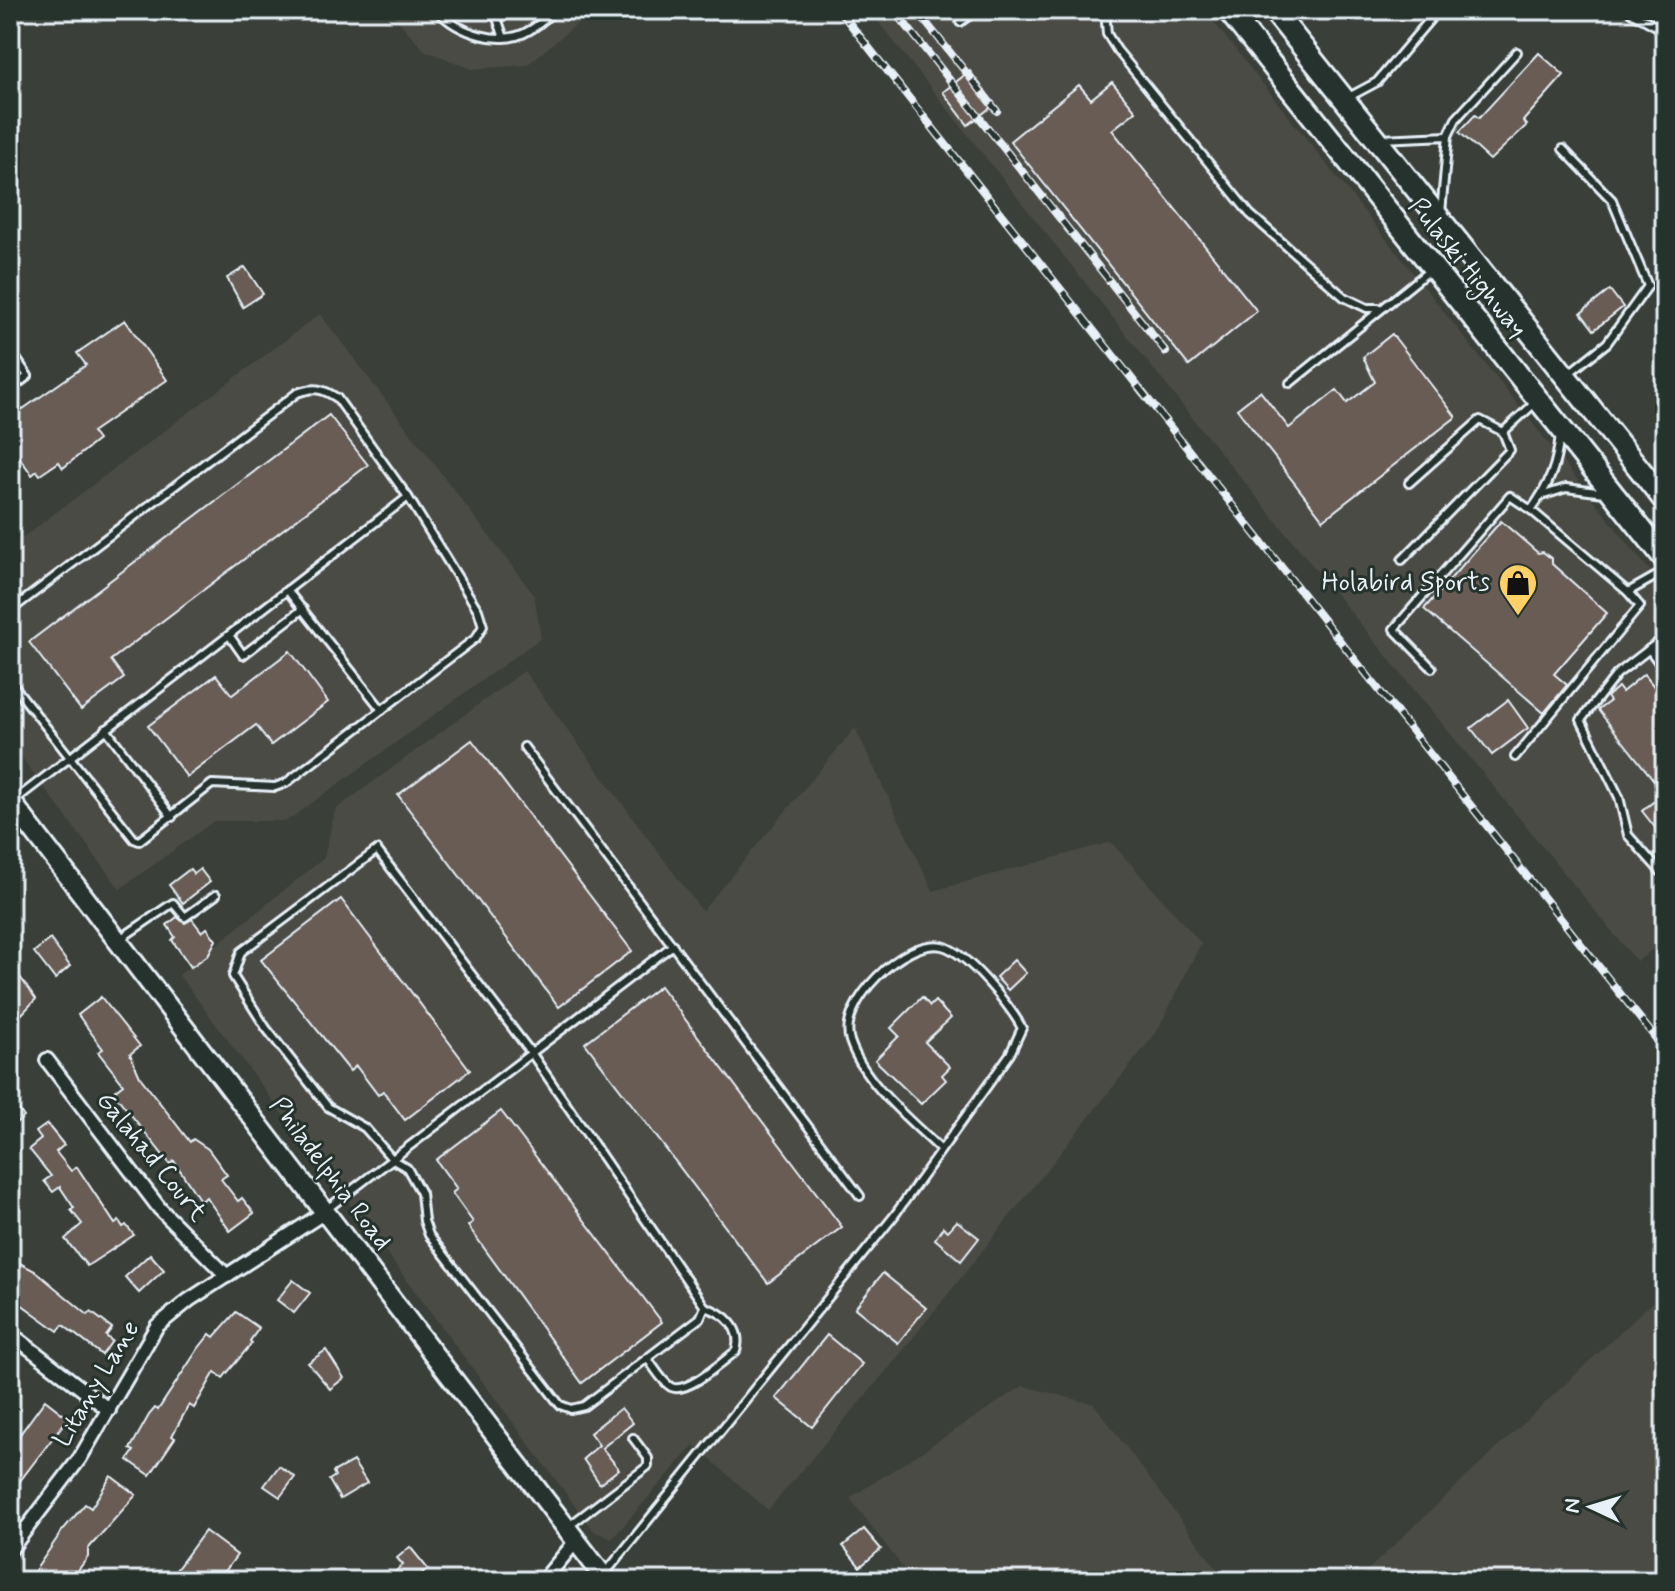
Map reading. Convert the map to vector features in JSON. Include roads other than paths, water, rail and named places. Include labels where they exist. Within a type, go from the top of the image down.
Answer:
[{"type":"highway","name":"Pulaski Highway","points":[[1228,10],[1665,559]]},
{"type":"highway","name":"Pulaski Highway","points":[[1273,10],[1665,501]]},
{"type":"main road","name":"Philadelphia Road","points":[[11,801],[120,939],[604,1579]]},
{"type":"street","name":"Galahad Court","points":[[47,1060],[160,1209],[227,1276]]},
{"type":"street","name":"Litany Lane","points":[[10,1550],[80,1458],[157,1326],[325,1212]]},
{"type":"street","points":[[10,1333],[109,1410]]},
{"type":"street","points":[[543,1581],[571,1535]]},
{"type":"lane","points":[[437,10],[471,33],[504,38],[529,32],[555,10]]},
{"type":"lane","points":[[490,10],[497,18],[504,38]]},
{"type":"lane","points":[[960,22],[977,10]]},
{"type":"lane","points":[[1105,10],[1107,34],[1117,50],[1229,191],[1344,297],[1367,308],[1378,308]]},
{"type":"lane","points":[[1345,99],[1377,82],[1438,10]]},
{"type":"lane","points":[[1627,10],[1665,31]]},
{"type":"lane","points":[[1440,220],[1448,136],[1456,119],[1517,52]]},
{"type":"lane","points":[[1374,139],[1448,136]]},
{"type":"lane","points":[[1563,149],[1612,200],[1648,286],[1607,343],[1565,376]]},
{"type":"lane","points":[[1290,383],[1378,308],[1433,267]]},
{"type":"lane","points":[[10,360],[15,357],[28,376],[10,390]]},
{"type":"lane","points":[[10,611],[297,393],[311,388],[324,389],[337,398],[408,497],[478,610],[483,626],[476,638],[286,783],[275,787],[212,784],[145,839],[134,839],[10,681]]},
{"type":"lane","points":[[1503,432],[1539,399]]},
{"type":"lane","points":[[1402,560],[1510,450],[1503,432],[1480,420],[1409,483]]},
{"type":"lane","points":[[1531,510],[1557,464],[1561,427]]},
{"type":"lane","points":[[1541,496],[1566,488],[1594,491],[1617,498]]},
{"type":"lane","points":[[1432,668],[1394,629],[1510,496],[1628,592],[1640,606],[1515,757]]},
{"type":"lane","points":[[11,801],[408,497]]},
{"type":"lane","points":[[1628,592],[1665,571]]},
{"type":"lane","points":[[287,590],[382,710]]},
{"type":"lane","points":[[229,635],[243,655],[303,609]]},
{"type":"lane","points":[[1665,637],[1617,674],[1581,720],[1619,797],[1628,835],[1660,871],[1665,867]]},
{"type":"lane","points":[[1649,649],[1665,671]]},
{"type":"lane","points":[[106,729],[172,817]]},
{"type":"lane","points":[[524,747],[860,1196]]},
{"type":"lane","points":[[647,1358],[668,1386],[687,1388],[736,1351],[739,1342],[723,1313],[705,1307],[532,1054],[377,850],[291,911],[241,952],[233,976],[266,1028],[328,1107],[365,1128],[388,1149],[393,1160],[407,1168],[416,1181],[429,1235],[560,1405],[571,1409],[584,1406],[647,1358],[700,1318],[705,1307]]},
{"type":"lane","points":[[120,939],[173,903],[185,917],[216,895]]},
{"type":"lane","points":[[325,1212],[673,945]]},
{"type":"lane","points":[[604,1579],[894,1216],[940,1149],[979,1102],[1022,1028],[1011,1008],[955,951],[940,945],[907,952],[866,989],[850,1017],[848,1038],[868,1072],[901,1112],[940,1149]]},
{"type":"lane","points":[[571,1535],[648,1466],[648,1458],[633,1438]]},
{"type":"railway","points":[[839,10],[1665,1050]]},
{"type":"railway","points":[[894,10],[1166,352]]},
{"type":"railway","points":[[916,10],[997,111]]},
{"type":"place","name":"Holabird Sports","points":[[1518,617]]}]
